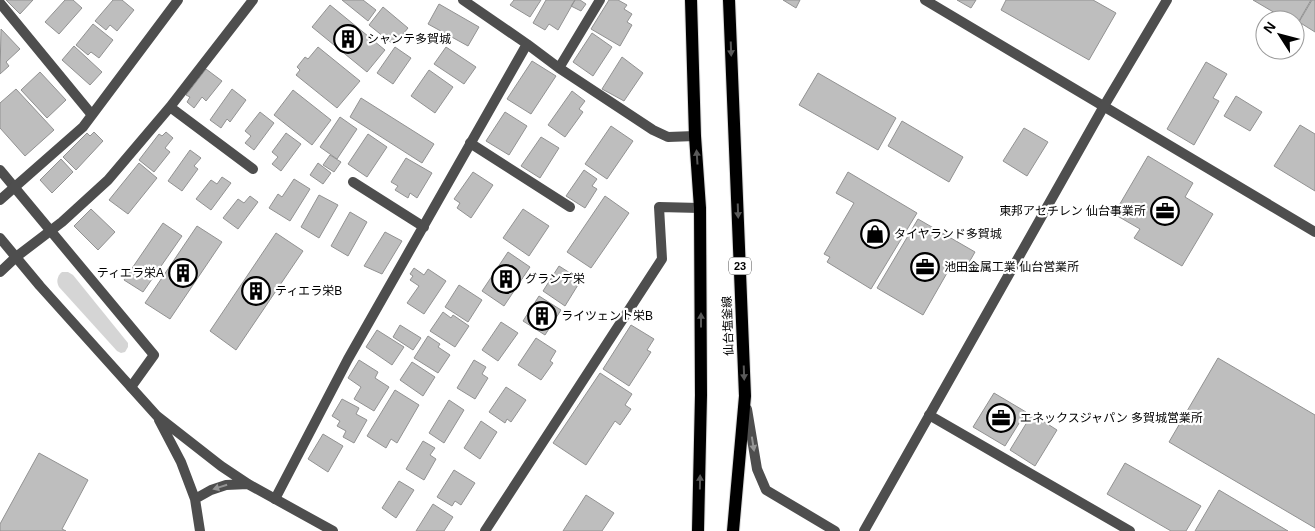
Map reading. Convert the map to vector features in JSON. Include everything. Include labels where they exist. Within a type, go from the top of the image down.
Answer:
[{"type":"main road","points":[[691,0],[695,136],[700,208],[701,395],[698,531]]},
{"type":"main road","name":"仙台塩釜線","points":[[730,0],[745,396],[733,531]]},
{"type":"street","points":[[0,200],[83,127],[178,0]]},
{"type":"street","points":[[0,272],[16,257],[62,222],[108,180],[170,107],[253,0]]},
{"type":"street","points":[[463,0],[559,68],[653,130],[668,137],[695,136]]},
{"type":"street","points":[[559,68],[600,0]]},
{"type":"street","points":[[925,0],[1315,232]]},
{"type":"street","points":[[864,531],[1104,106],[1167,0]]},
{"type":"street","points":[[0,3],[92,115]]},
{"type":"street","points":[[275,499],[348,359],[527,44]]},
{"type":"street","points":[[170,107],[254,169]]},
{"type":"street","points":[[470,143],[570,207]]},
{"type":"street","points":[[0,170],[154,355],[131,387]]},
{"type":"street","points":[[353,182],[424,227]]},
{"type":"street","points":[[485,531],[662,259],[659,207],[700,208]]},
{"type":"street","points":[[0,238],[40,286],[157,416],[221,466],[248,484],[333,531]]},
{"type":"street","points":[[745,396],[757,469],[766,490],[835,531]]},
{"type":"street","points":[[929,415],[1130,531]]},
{"type":"street","points":[[157,416],[181,462],[196,499],[200,531]]},
{"type":"street","points":[[196,499],[211,490],[226,485],[248,484]]},
{"type":"shaded area","points":[[62,272],[68,272],[73,275],[128,343],[125,352],[117,351],[59,287],[58,279]]},
{"type":"building","points":[[6,0],[33,0],[20,14]]},
{"type":"building","points":[[65,0],[73,0],[82,8],[59,34],[45,22]]},
{"type":"building","points":[[113,0],[122,0],[134,10],[117,31],[110,25],[106,30],[95,21]]},
{"type":"building","points":[[342,0],[363,0],[376,10],[368,21]]},
{"type":"building","points":[[514,0],[541,0],[530,17],[510,5]]},
{"type":"building","points":[[546,0],[575,0],[558,30],[549,24],[545,30],[533,23]]},
{"type":"building","points":[[575,0],[580,0],[586,4],[581,11],[571,6]]},
{"type":"building","points":[[609,0],[618,0],[627,5],[624,9],[632,14],[627,22],[632,25],[620,46],[591,29]]},
{"type":"building","points":[[783,0],[800,0],[796,8]]},
{"type":"building","points":[[957,0],[976,0],[971,8]]},
{"type":"building","points":[[1006,0],[1093,0],[1116,13],[1089,60],[1001,10]]},
{"type":"building","points":[[1253,0],[1311,0],[1305,10],[1270,10]]},
{"type":"building","points":[[1312,0],[1315,0],[1315,32],[1305,26],[1305,12]]},
{"type":"building","points":[[439,4],[479,27],[468,46],[428,24]]},
{"type":"building","name":"シャンテ多賀城","points":[[330,5],[385,50],[367,72],[312,27]]},
{"type":"building","points":[[383,7],[408,28],[394,45],[369,25]]},
{"type":"building","points":[[93,24],[113,40],[99,58],[91,52],[88,55],[76,45]]},
{"type":"building","points":[[1,29],[20,49],[6,62],[9,66],[0,74]]},
{"type":"building","points":[[592,33],[612,47],[593,76],[573,62]]},
{"type":"building","points":[[74,46],[102,72],[90,85],[62,60]]},
{"type":"building","points":[[318,47],[360,81],[337,108],[296,75],[300,70],[297,67],[305,57],[308,59]]},
{"type":"building","points":[[395,47],[411,58],[393,84],[377,73]]},
{"type":"building","points":[[446,47],[476,67],[464,84],[434,64]]},
{"type":"building","points":[[622,57],[643,73],[624,101],[602,89]]},
{"type":"building","points":[[532,61],[556,76],[531,114],[507,99]]},
{"type":"building","points":[[1206,62],[1227,74],[1213,98],[1219,101],[1194,145],[1167,129]]},
{"type":"building","points":[[206,69],[222,81],[206,101],[202,97],[194,108],[187,102],[190,97],[186,95]]},
{"type":"building","points":[[429,70],[453,87],[435,113],[411,96]]},
{"type":"building","points":[[40,72],[66,100],[47,118],[21,90]]},
{"type":"building","points":[[818,73],[896,118],[878,150],[799,105]]},
{"type":"building","points":[[16,89],[54,130],[25,156],[0,128],[0,103]]},
{"type":"building","points":[[232,89],[246,100],[230,122],[227,119],[221,128],[210,120]]},
{"type":"building","points":[[293,90],[331,120],[312,145],[274,115]]},
{"type":"building","points":[[572,91],[585,101],[579,109],[583,112],[565,137],[548,125]]},
{"type":"building","points":[[1236,96],[1262,112],[1250,131],[1224,116]]},
{"type":"building","points":[[361,98],[434,144],[422,163],[350,117]]},
{"type":"building","points":[[260,112],[274,123],[254,150],[245,143],[251,136],[245,131]]},
{"type":"building","points":[[505,112],[527,126],[509,155],[486,141]]},
{"type":"building","points":[[340,117],[357,129],[337,159],[320,147]]},
{"type":"building","points":[[902,121],[963,157],[949,182],[888,146]]},
{"type":"building","points":[[1300,125],[1315,134],[1315,191],[1274,166]]},
{"type":"building","points":[[611,126],[633,141],[607,179],[585,164]]},
{"type":"building","points":[[1024,128],[1048,142],[1027,176],[1003,161]]},
{"type":"building","points":[[94,132],[103,141],[76,170],[63,157],[87,133],[90,136]]},
{"type":"building","points":[[166,132],[173,138],[165,148],[170,152],[154,172],[139,160],[159,134],[162,136]]},
{"type":"building","points":[[286,133],[301,144],[281,171],[272,164],[278,157],[272,152]]},
{"type":"building","points":[[368,134],[387,147],[367,177],[348,164]]},
{"type":"building","points":[[541,137],[559,148],[540,178],[521,166]]},
{"type":"building","points":[[190,150],[201,158],[194,166],[198,169],[182,191],[168,181]]},
{"type":"building","points":[[330,155],[341,162],[334,172],[323,165]]},
{"type":"building","points":[[1148,156],[1193,183],[1185,197],[1213,214],[1182,266],[1134,238],[1140,229],[1114,214]]},
{"type":"building","points":[[406,158],[432,173],[417,198],[410,193],[408,198],[395,190],[398,186],[391,182]]},
{"type":"building","points":[[61,159],[73,172],[52,193],[40,180]]},
{"type":"building","points":[[139,163],[157,178],[128,214],[109,200]]},
{"type":"building","points":[[318,163],[331,173],[323,184],[310,175]]},
{"type":"building","points":[[584,170],[597,179],[592,186],[597,189],[585,208],[566,196]]},
{"type":"building","points":[[473,172],[493,185],[471,218],[457,208],[460,203],[454,199]]},
{"type":"building","points":[[848,172],[917,213],[871,289],[827,262],[830,257],[824,254],[854,203],[836,193]]},
{"type":"building","points":[[222,177],[231,183],[211,210],[196,199],[211,180],[217,184]]},
{"type":"building","points":[[294,179],[310,189],[290,221],[269,208],[278,194],[282,197]]},
{"type":"building","points":[[319,195],[338,205],[319,238],[301,227]]},
{"type":"building","points":[[250,196],[258,202],[238,229],[223,218],[238,199],[244,203]]},
{"type":"building","points":[[605,196],[629,213],[591,268],[567,252]]},
{"type":"building","points":[[91,209],[115,232],[98,250],[74,226]]},
{"type":"building","points":[[523,209],[549,226],[529,256],[503,238]]},
{"type":"building","points":[[350,212],[367,222],[348,256],[331,246]]},
{"type":"building","points":[[918,219],[975,252],[963,273],[951,266],[923,315],[877,288]]},
{"type":"building","points":[[163,223],[182,236],[143,292],[124,280]]},
{"type":"building","name":"ティエラ栄A","points":[[197,226],[222,242],[170,319],[145,303]]},
{"type":"building","points":[[385,232],[402,241],[382,274],[364,266]]},
{"type":"building","name":"ティエラ栄B","points":[[276,233],[303,251],[236,350],[210,331]]},
{"type":"building","name":"グランデ栄","points":[[508,252],[530,267],[504,306],[482,291]]},
{"type":"building","points":[[559,266],[581,280],[565,306],[543,291]]},
{"type":"building","points":[[414,268],[424,275],[428,269],[446,281],[424,314],[407,303],[419,286],[410,280],[413,276],[410,274]]},
{"type":"building","points":[[459,285],[482,300],[468,322],[445,307]]},
{"type":"building","name":"ライツェント栄B","points":[[539,296],[561,310],[545,335],[523,321]]},
{"type":"building","points":[[443,312],[451,318],[453,315],[469,326],[455,347],[430,331]]},
{"type":"building","points":[[501,322],[518,333],[498,361],[482,350]]},
{"type":"building","points":[[400,325],[421,338],[413,350],[393,337]]},
{"type":"building","points":[[631,325],[654,339],[647,350],[651,352],[629,386],[603,369]]},
{"type":"building","points":[[377,330],[404,347],[392,365],[366,347]]},
{"type":"building","points":[[428,336],[440,344],[438,347],[450,355],[438,373],[414,358]]},
{"type":"building","points":[[536,338],[556,351],[550,361],[553,363],[541,380],[518,365]]},
{"type":"building","points":[[1218,358],[1315,415],[1315,528],[1169,442]]},
{"type":"building","points":[[359,360],[378,372],[375,378],[389,387],[374,411],[354,399],[361,387],[348,378]]},
{"type":"building","points":[[474,360],[486,367],[482,374],[488,378],[475,399],[457,388]]},
{"type":"building","points":[[412,362],[435,377],[423,396],[400,380]]},
{"type":"building","points":[[600,373],[632,394],[625,405],[631,409],[620,425],[615,421],[586,465],[553,443]]},
{"type":"building","points":[[506,387],[526,400],[511,422],[507,419],[505,423],[489,412]]},
{"type":"building","points":[[395,390],[419,405],[397,443],[391,439],[386,448],[367,436]]},
{"type":"building","points":[[994,393],[1026,412],[1005,446],[973,427]]},
{"type":"building","points":[[342,399],[359,408],[356,414],[367,420],[354,443],[343,437],[346,431],[337,426],[340,421],[332,416]]},
{"type":"building","points":[[449,400],[464,410],[444,443],[429,433]]},
{"type":"building","points":[[1032,414],[1057,430],[1035,466],[1010,450]]},
{"type":"building","points":[[481,421],[497,432],[480,459],[464,448]]},
{"type":"building","points":[[323,434],[343,446],[328,472],[308,459]]},
{"type":"building","points":[[423,441],[435,448],[430,455],[436,459],[424,480],[406,469]]},
{"type":"building","points":[[39,453],[88,480],[62,529],[66,531],[0,531],[0,524]]},
{"type":"building","points":[[1125,463],[1201,506],[1186,531],[1171,531],[1107,494]]},
{"type":"building","points":[[454,470],[475,483],[461,505],[455,501],[452,506],[437,497]]},
{"type":"building","points":[[399,481],[414,490],[396,518],[382,508]]},
{"type":"building","points":[[1219,490],[1288,531],[1195,531]]},
{"type":"building","points":[[586,495],[614,513],[602,531],[563,531]]},
{"type":"building","points":[[433,504],[453,517],[444,531],[416,531]]},
{"type":"place","name":"シャンテ多賀城","points":[[348,39]]},
{"type":"place","name":"東邦アセチレン 仙台事業所","points":[[1165,211]]},
{"type":"place","name":"タイヤランド多賀城","points":[[875,234]]},
{"type":"place","name":"池田金属工業 仙台営業所","points":[[925,267]]},
{"type":"place","name":"ティエラ栄A","points":[[183,273]]},
{"type":"place","name":"グランデ栄","points":[[506,279]]},
{"type":"place","name":"ティエラ栄B","points":[[256,291]]},
{"type":"place","name":"ライツェント栄B","points":[[542,316]]},
{"type":"place","name":"エネックスジャパン 多賀城営業所","points":[[1001,418]]}]
